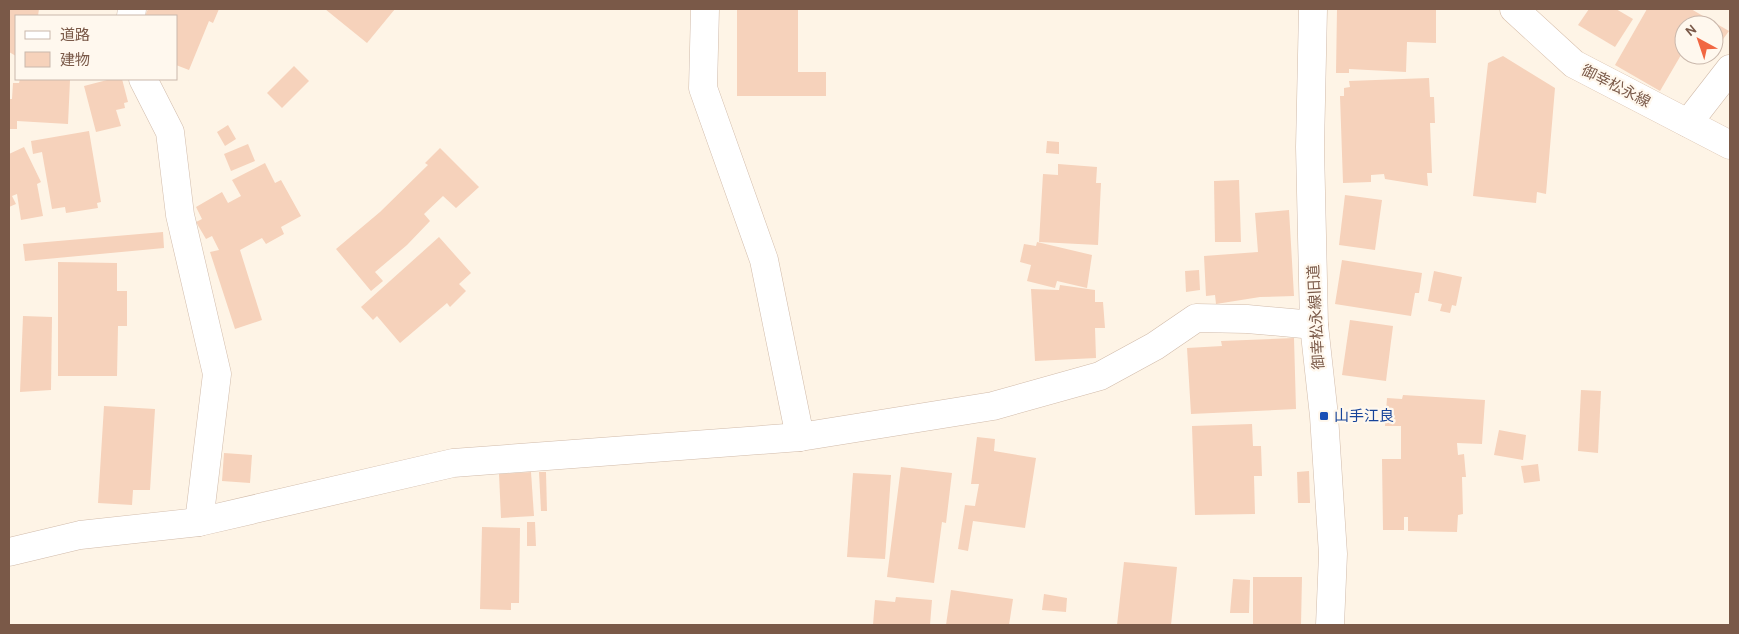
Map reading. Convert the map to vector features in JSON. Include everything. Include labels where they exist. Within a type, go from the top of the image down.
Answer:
[{"type":"street","points":[[705,9],[703,88],[764,260],[800,436]]},
{"type":"street","name":"御幸松永線旧道","points":[[1313,9],[1310,147],[1314,325],[1324,416],[1333,554],[1330,625]]},
{"type":"street","name":"御幸松永線","points":[[1514,9],[1574,64],[1730,146]]},
{"type":"street","points":[[1688,123],[1730,70]]},
{"type":"street","points":[[144,80],[170,132],[180,215],[217,374],[199,522]]},
{"type":"street","points":[[9,552],[80,535],[199,522],[453,463],[800,436],[993,406],[1100,376],[1155,346],[1196,318],[1247,319],[1314,325]]},
{"type":"building","points":[[9,9],[39,9],[38,15],[15,15],[15,55],[9,52]]},
{"type":"building","points":[[148,9],[219,9],[213,23],[209,21],[189,70],[178,66],[178,15],[145,15]]},
{"type":"building","points":[[325,9],[395,9],[367,43]]},
{"type":"building","points":[[737,9],[798,9],[798,72],[826,72],[826,96],[737,96]]},
{"type":"building","points":[[1337,9],[1436,9],[1436,43],[1407,42],[1406,72],[1349,69],[1349,73],[1336,73]]},
{"type":"building","points":[[1589,9],[1616,9],[1633,19],[1615,47],[1578,25]]},
{"type":"building","points":[[1647,9],[1691,9],[1701,15],[1674,15],[1675,65],[1660,91],[1615,65]]},
{"type":"building","points":[[1724,28],[1729,31],[1724,38]]},
{"type":"building","points":[[1503,56],[1555,88],[1546,194],[1537,192],[1536,203],[1473,196],[1488,63]]},
{"type":"building","points":[[294,66],[309,81],[282,108],[267,93]]},
{"type":"building","points":[[1429,78],[1430,97],[1434,97],[1435,123],[1430,123],[1432,173],[1427,173],[1428,186],[1385,179],[1384,174],[1371,175],[1371,182],[1343,183],[1340,96],[1344,96],[1344,88],[1350,87],[1349,81]]},
{"type":"building","points":[[20,80],[70,80],[68,124],[17,121],[17,129],[9,129],[9,99],[12,99],[13,83],[19,83]]},
{"type":"building","points":[[107,80],[122,80],[128,102],[124,103],[125,108],[116,110],[121,126],[96,132],[84,86]]},
{"type":"building","points":[[228,125],[236,139],[225,146],[217,132]]},
{"type":"building","points":[[89,131],[101,202],[97,203],[98,208],[66,213],[65,207],[52,209],[42,152],[33,154],[31,141]]},
{"type":"building","points":[[1047,141],[1059,142],[1059,154],[1046,153]]},
{"type":"building","points":[[248,144],[255,161],[231,171],[224,154]]},
{"type":"building","points":[[24,147],[41,182],[37,184],[43,216],[21,220],[17,194],[12,196],[16,204],[9,207],[9,154]]},
{"type":"building","points":[[440,148],[479,187],[456,208],[443,196],[424,214],[430,221],[407,245],[375,272],[383,281],[371,291],[336,249],[380,212],[428,165],[425,163]]},
{"type":"building","points":[[265,163],[275,183],[281,180],[301,216],[281,227],[284,234],[266,244],[262,238],[240,250],[262,320],[235,329],[210,252],[219,250],[212,236],[206,239],[196,222],[202,219],[196,207],[222,192],[228,203],[241,196],[232,180]]},
{"type":"building","points":[[1058,164],[1097,167],[1096,183],[1101,183],[1098,245],[1039,242],[1043,174],[1058,175]]},
{"type":"building","points":[[1239,180],[1241,242],[1215,242],[1214,181]]},
{"type":"building","points":[[1345,195],[1382,200],[1375,250],[1339,245]]},
{"type":"building","points":[[1289,210],[1294,296],[1260,297],[1216,304],[1215,295],[1206,296],[1204,256],[1258,252],[1255,213]]},
{"type":"building","points":[[163,232],[164,248],[25,261],[23,244]]},
{"type":"building","points":[[439,237],[471,273],[459,284],[466,291],[450,307],[447,303],[400,343],[377,316],[373,320],[361,307]]},
{"type":"building","points":[[1037,242],[1092,255],[1087,288],[1057,281],[1055,288],[1027,281],[1031,265],[1020,262],[1024,244],[1036,246]]},
{"type":"building","points":[[1342,260],[1422,273],[1419,293],[1415,293],[1411,316],[1335,304]]},
{"type":"building","points":[[58,262],[117,263],[117,291],[127,291],[127,326],[118,326],[117,376],[58,376]]},
{"type":"building","points":[[1199,270],[1200,290],[1186,292],[1185,271]]},
{"type":"building","points":[[1434,271],[1462,277],[1456,306],[1452,305],[1450,313],[1440,311],[1442,304],[1428,301]]},
{"type":"building","points":[[1060,285],[1095,290],[1095,302],[1103,302],[1105,328],[1095,328],[1096,358],[1035,361],[1031,289],[1059,290]]},
{"type":"building","points":[[23,316],[52,317],[51,390],[20,392]]},
{"type":"building","points":[[1350,320],[1393,326],[1386,381],[1342,375]]},
{"type":"building","points":[[1294,338],[1296,409],[1191,414],[1187,348],[1222,346],[1221,341]]},
{"type":"building","points":[[1581,390],[1601,391],[1598,453],[1578,451]]},
{"type":"building","points":[[1403,395],[1485,400],[1482,444],[1457,443],[1458,455],[1464,454],[1466,477],[1462,477],[1463,514],[1458,515],[1457,532],[1408,531],[1408,517],[1404,517],[1404,530],[1383,530],[1382,459],[1401,459],[1401,426],[1385,426],[1387,398],[1402,399]]},
{"type":"building","points":[[104,406],[155,409],[150,490],[133,490],[132,505],[98,503]]},
{"type":"building","points":[[1252,424],[1253,446],[1261,446],[1262,476],[1254,476],[1255,514],[1195,515],[1192,426]]},
{"type":"building","points":[[1499,430],[1526,435],[1523,460],[1494,455]]},
{"type":"building","points":[[977,437],[995,439],[994,451],[1036,458],[1025,528],[973,521],[968,551],[958,549],[965,505],[975,506],[979,484],[971,484]]},
{"type":"building","points":[[224,453],[252,455],[250,483],[222,481]]},
{"type":"building","points":[[1538,464],[1540,481],[1524,483],[1521,466]]},
{"type":"building","points":[[901,467],[952,473],[946,523],[942,522],[934,583],[887,577]]},
{"type":"building","points":[[1309,471],[1310,503],[1298,503],[1297,472]]},
{"type":"building","points":[[531,472],[534,516],[501,518],[499,474]]},
{"type":"building","points":[[539,472],[546,472],[547,511],[541,511]]},
{"type":"building","points":[[853,473],[891,475],[885,559],[847,557]]},
{"type":"building","points":[[527,522],[535,522],[536,546],[527,546]]},
{"type":"building","points":[[482,527],[520,528],[519,603],[511,603],[511,610],[480,609]]},
{"type":"building","points":[[1124,562],[1177,567],[1171,625],[1117,625]]},
{"type":"building","points":[[1253,577],[1302,577],[1301,625],[1253,625]]},
{"type":"building","points":[[1233,579],[1250,580],[1249,613],[1230,613]]},
{"type":"building","points":[[951,590],[1013,599],[1009,625],[946,625]]},
{"type":"building","points":[[1044,594],[1067,598],[1066,612],[1042,610]]},
{"type":"building","points":[[896,597],[932,600],[930,625],[873,625],[875,600],[895,602]]},
{"type":"place","name":"山手江良","points":[[1324,416]]}]
